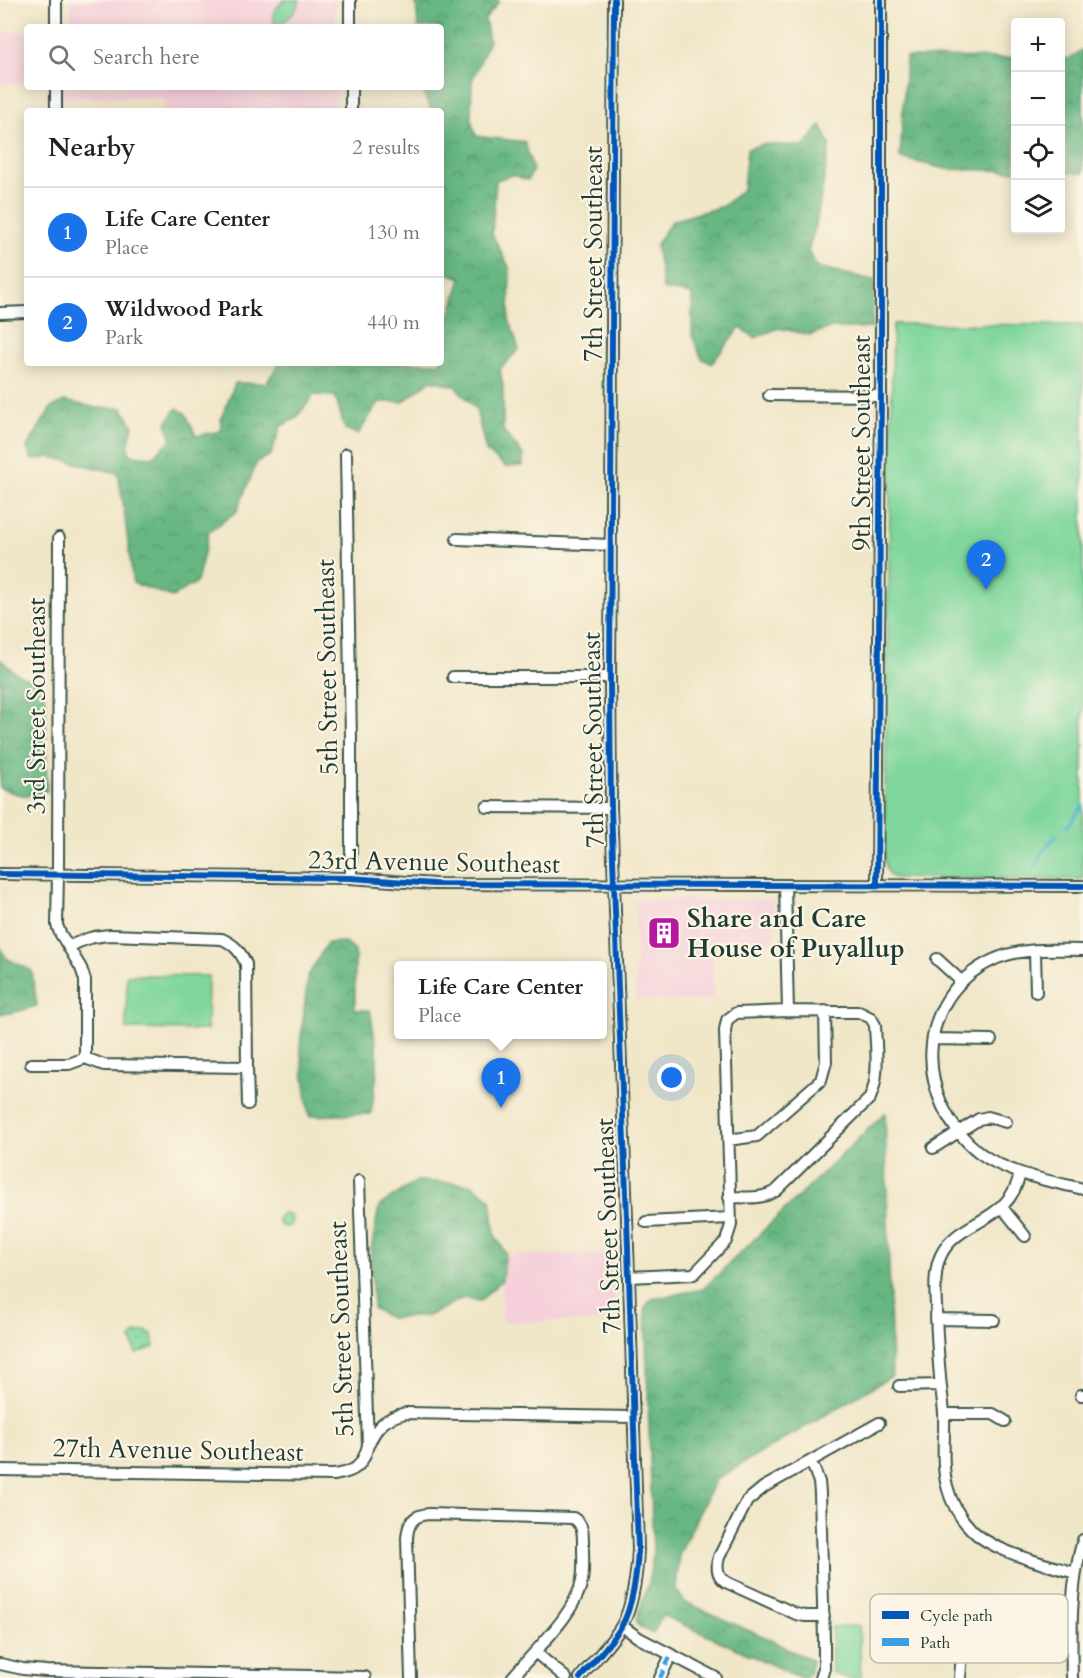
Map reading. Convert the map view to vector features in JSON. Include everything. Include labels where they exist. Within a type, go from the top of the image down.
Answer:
[{"type":"street","points":[[56,0],[56,24]]},
{"type":"street","points":[[350,0],[350,24]]},
{"type":"street","name":"7th Street Southeast","points":[[580,1678],[622,1626],[637,1574],[638,1549],[611,808],[614,0]]},
{"type":"street","name":"9th Street Southeast","points":[[877,885],[881,0]]},
{"type":"street","points":[[56,90],[56,108]]},
{"type":"street","points":[[351,90],[351,108]]},
{"type":"street","points":[[0,313],[24,312]]},
{"type":"street","points":[[769,395],[881,396]]},
{"type":"street","name":"5th Street Southeast","points":[[346,454],[351,878]]},
{"type":"street","name":"3rd Street Southeast","points":[[59,538],[57,925],[81,968],[85,980],[85,1058]]},
{"type":"street","points":[[457,539],[611,545]]},
{"type":"street","points":[[453,676],[610,677]]},
{"type":"street","points":[[488,807],[611,808]]},
{"type":"street","name":"23rd Avenue Southeast","points":[[0,874],[351,878],[434,884],[1083,886]]},
{"type":"street","points":[[785,885],[788,1011]]},
{"type":"street","points":[[69,947],[94,936],[111,935],[222,939],[234,945],[241,952],[246,964],[248,1104]]},
{"type":"street","points":[[1083,950],[1014,953],[981,966],[961,981],[952,993],[939,1014],[933,1039],[936,1091],[941,1103],[968,1142],[982,1154],[1020,1173],[1083,1189]]},
{"type":"street","points":[[1035,951],[1036,992]]},
{"type":"street","points":[[937,959],[961,981]]},
{"type":"street","points":[[629,1276],[694,1274],[726,1242],[731,1225],[729,1197],[725,1030],[727,1020],[736,1013],[788,1011],[859,1012],[872,1018],[875,1025],[877,1074],[870,1098],[777,1191],[756,1198],[729,1197]]},
{"type":"street","points":[[728,1140],[757,1136],[821,1080],[826,1062],[825,1011]]},
{"type":"street","points":[[933,1039],[992,1040]]},
{"type":"street","points":[[31,1064],[69,1064],[85,1058],[104,1065],[247,1067]]},
{"type":"street","points":[[933,1148],[983,1118],[988,1117],[1006,1122]]},
{"type":"street","points":[[1020,1173],[1015,1191],[994,1213],[954,1239],[939,1261],[935,1285],[936,1319],[947,1486],[957,1509],[972,1530],[985,1540],[1008,1551],[1075,1573]]},
{"type":"street","name":"5th Street Southeast","points":[[354,1470],[366,1456],[368,1445],[359,1181]]},
{"type":"street","points":[[1001,1206],[1025,1236]]},
{"type":"street","points":[[646,1222],[730,1218]]},
{"type":"street","points":[[936,1319],[994,1320]]},
{"type":"street","points":[[899,1386],[941,1384]]},
{"type":"street","points":[[368,1445],[372,1434],[379,1426],[394,1416],[406,1413],[633,1417]]},
{"type":"street","points":[[944,1414],[993,1414],[1005,1421]]},
{"type":"street","points":[[824,1616],[796,1614],[723,1581],[718,1573],[718,1557],[747,1501],[757,1492],[879,1423]]},
{"type":"street","points":[[810,1461],[820,1488],[825,1658],[821,1678]]},
{"type":"street","name":"27th Avenue Southeast","points":[[0,1470],[323,1475],[354,1470]]},
{"type":"street","points":[[411,1678],[407,1538],[411,1522],[417,1516],[429,1514],[566,1518],[578,1521],[582,1529],[583,1541],[583,1573],[579,1591],[564,1617],[512,1678]]},
{"type":"street","points":[[1072,1678],[1075,1573],[1083,1540]]},
{"type":"street","points":[[622,1626],[639,1638],[716,1678]]},
{"type":"street","points":[[535,1652],[566,1678]]},
{"type":"street","points":[[660,1678],[671,1655]]},
{"type":"street","points":[[960,1678],[961,1663]]},
{"type":"street","points":[[0,1664],[14,1668],[46,1671],[365,1677]]},
{"type":"shaded area","points":[[71,0],[335,0],[335,24],[71,24]]},
{"type":"shaded area","points":[[0,32],[24,32],[24,84],[0,84]]},
{"type":"shaded area","points":[[46,90],[335,90],[335,108],[164,108],[164,98],[46,98]]},
{"type":"shaded area","points":[[774,899],[774,942],[713,942],[713,1000],[636,1000],[635,900]]},
{"type":"shaded area","points":[[614,1254],[615,1321],[502,1322],[501,1255]]},
{"type":"green space","points":[[284,0],[300,0],[291,16],[275,23],[274,13]]},
{"type":"green space","points":[[416,0],[498,0],[499,2],[485,19],[489,41],[472,81],[471,119],[476,136],[525,142],[533,170],[528,180],[513,175],[496,180],[492,234],[510,269],[509,320],[519,349],[500,369],[503,387],[503,430],[523,455],[523,466],[506,467],[486,451],[476,409],[455,386],[431,380],[403,402],[379,402],[358,434],[345,429],[335,396],[314,395],[295,419],[281,426],[271,455],[257,462],[237,511],[209,532],[197,582],[172,597],[133,583],[118,473],[51,457],[32,460],[27,447],[51,408],[64,401],[98,408],[122,408],[133,425],[128,448],[131,455],[152,457],[172,439],[166,423],[177,408],[186,414],[196,436],[221,431],[221,419],[235,383],[266,383],[278,366],[444,366],[444,318],[450,316],[461,278],[444,272],[444,108],[430,108],[423,90],[444,90],[444,24],[418,24]]},
{"type":"green space","points":[[1083,49],[1083,173],[1065,172],[1065,59],[1070,59]]},
{"type":"green space","points":[[906,57],[1011,58],[1011,171],[946,169],[900,158]]},
{"type":"green space","points":[[821,125],[830,144],[816,225],[808,251],[817,267],[874,280],[872,328],[830,328],[810,335],[778,328],[755,338],[740,327],[712,363],[702,359],[692,335],[692,294],[663,289],[656,244],[672,221],[723,206],[743,189],[747,149],[764,144],[804,146]]},
{"type":"green space","points":[[893,324],[1083,325],[1083,879],[896,878],[890,875],[887,869],[884,855]]},
{"type":"green space","points":[[0,659],[14,672],[34,682],[45,697],[47,791],[35,795],[12,793],[0,788]]},
{"type":"green space","points":[[345,942],[355,951],[355,1010],[370,1010],[377,1051],[377,1074],[371,1114],[309,1116],[300,1046],[308,976],[327,943]]},
{"type":"green space","points":[[0,946],[6,958],[32,971],[37,1006],[0,1014]]},
{"type":"green space","points":[[127,975],[208,976],[207,1030],[126,1029]]},
{"type":"green space","points":[[885,1113],[892,1376],[715,1480],[679,1555],[676,1590],[685,1602],[765,1637],[812,1661],[810,1672],[806,1678],[801,1678],[662,1615],[653,1634],[637,1625],[636,1620],[649,1582],[653,1551],[645,1307],[652,1299],[703,1289]]},
{"type":"green space","points":[[417,1181],[471,1184],[491,1199],[495,1236],[506,1253],[502,1280],[480,1301],[463,1298],[428,1316],[389,1318],[373,1308],[371,1251],[379,1206]]},
{"type":"green space","points":[[282,1213],[288,1213],[292,1220],[288,1227],[282,1227],[278,1223],[278,1217]]},
{"type":"green space","points":[[146,1331],[152,1334],[154,1347],[136,1354],[131,1339],[134,1334]]},
{"type":"green space","points":[[859,1626],[861,1678],[846,1678],[832,1673],[832,1627]]},
{"type":"waterway","points":[[1067,827],[1083,806]]},
{"type":"waterway","points":[[1035,867],[1044,850],[1057,835]]},
{"type":"marked path","points":[[660,1678],[671,1655]]},
{"type":"cycle path","points":[[580,1678],[612,1640],[625,1619],[634,1589],[638,1549],[611,808],[614,0]]},
{"type":"cycle path","points":[[877,885],[881,0]]},
{"type":"cycle path","points":[[0,874],[351,878],[434,884],[1083,886]]},
{"type":"place","name":"Wildwood Park","points":[[986,590]]},
{"type":"place","name":"Share and Care House of Puyallup","points":[[664,933]]},
{"type":"place","name":"Life Care Center","points":[[501,1108]]}]
